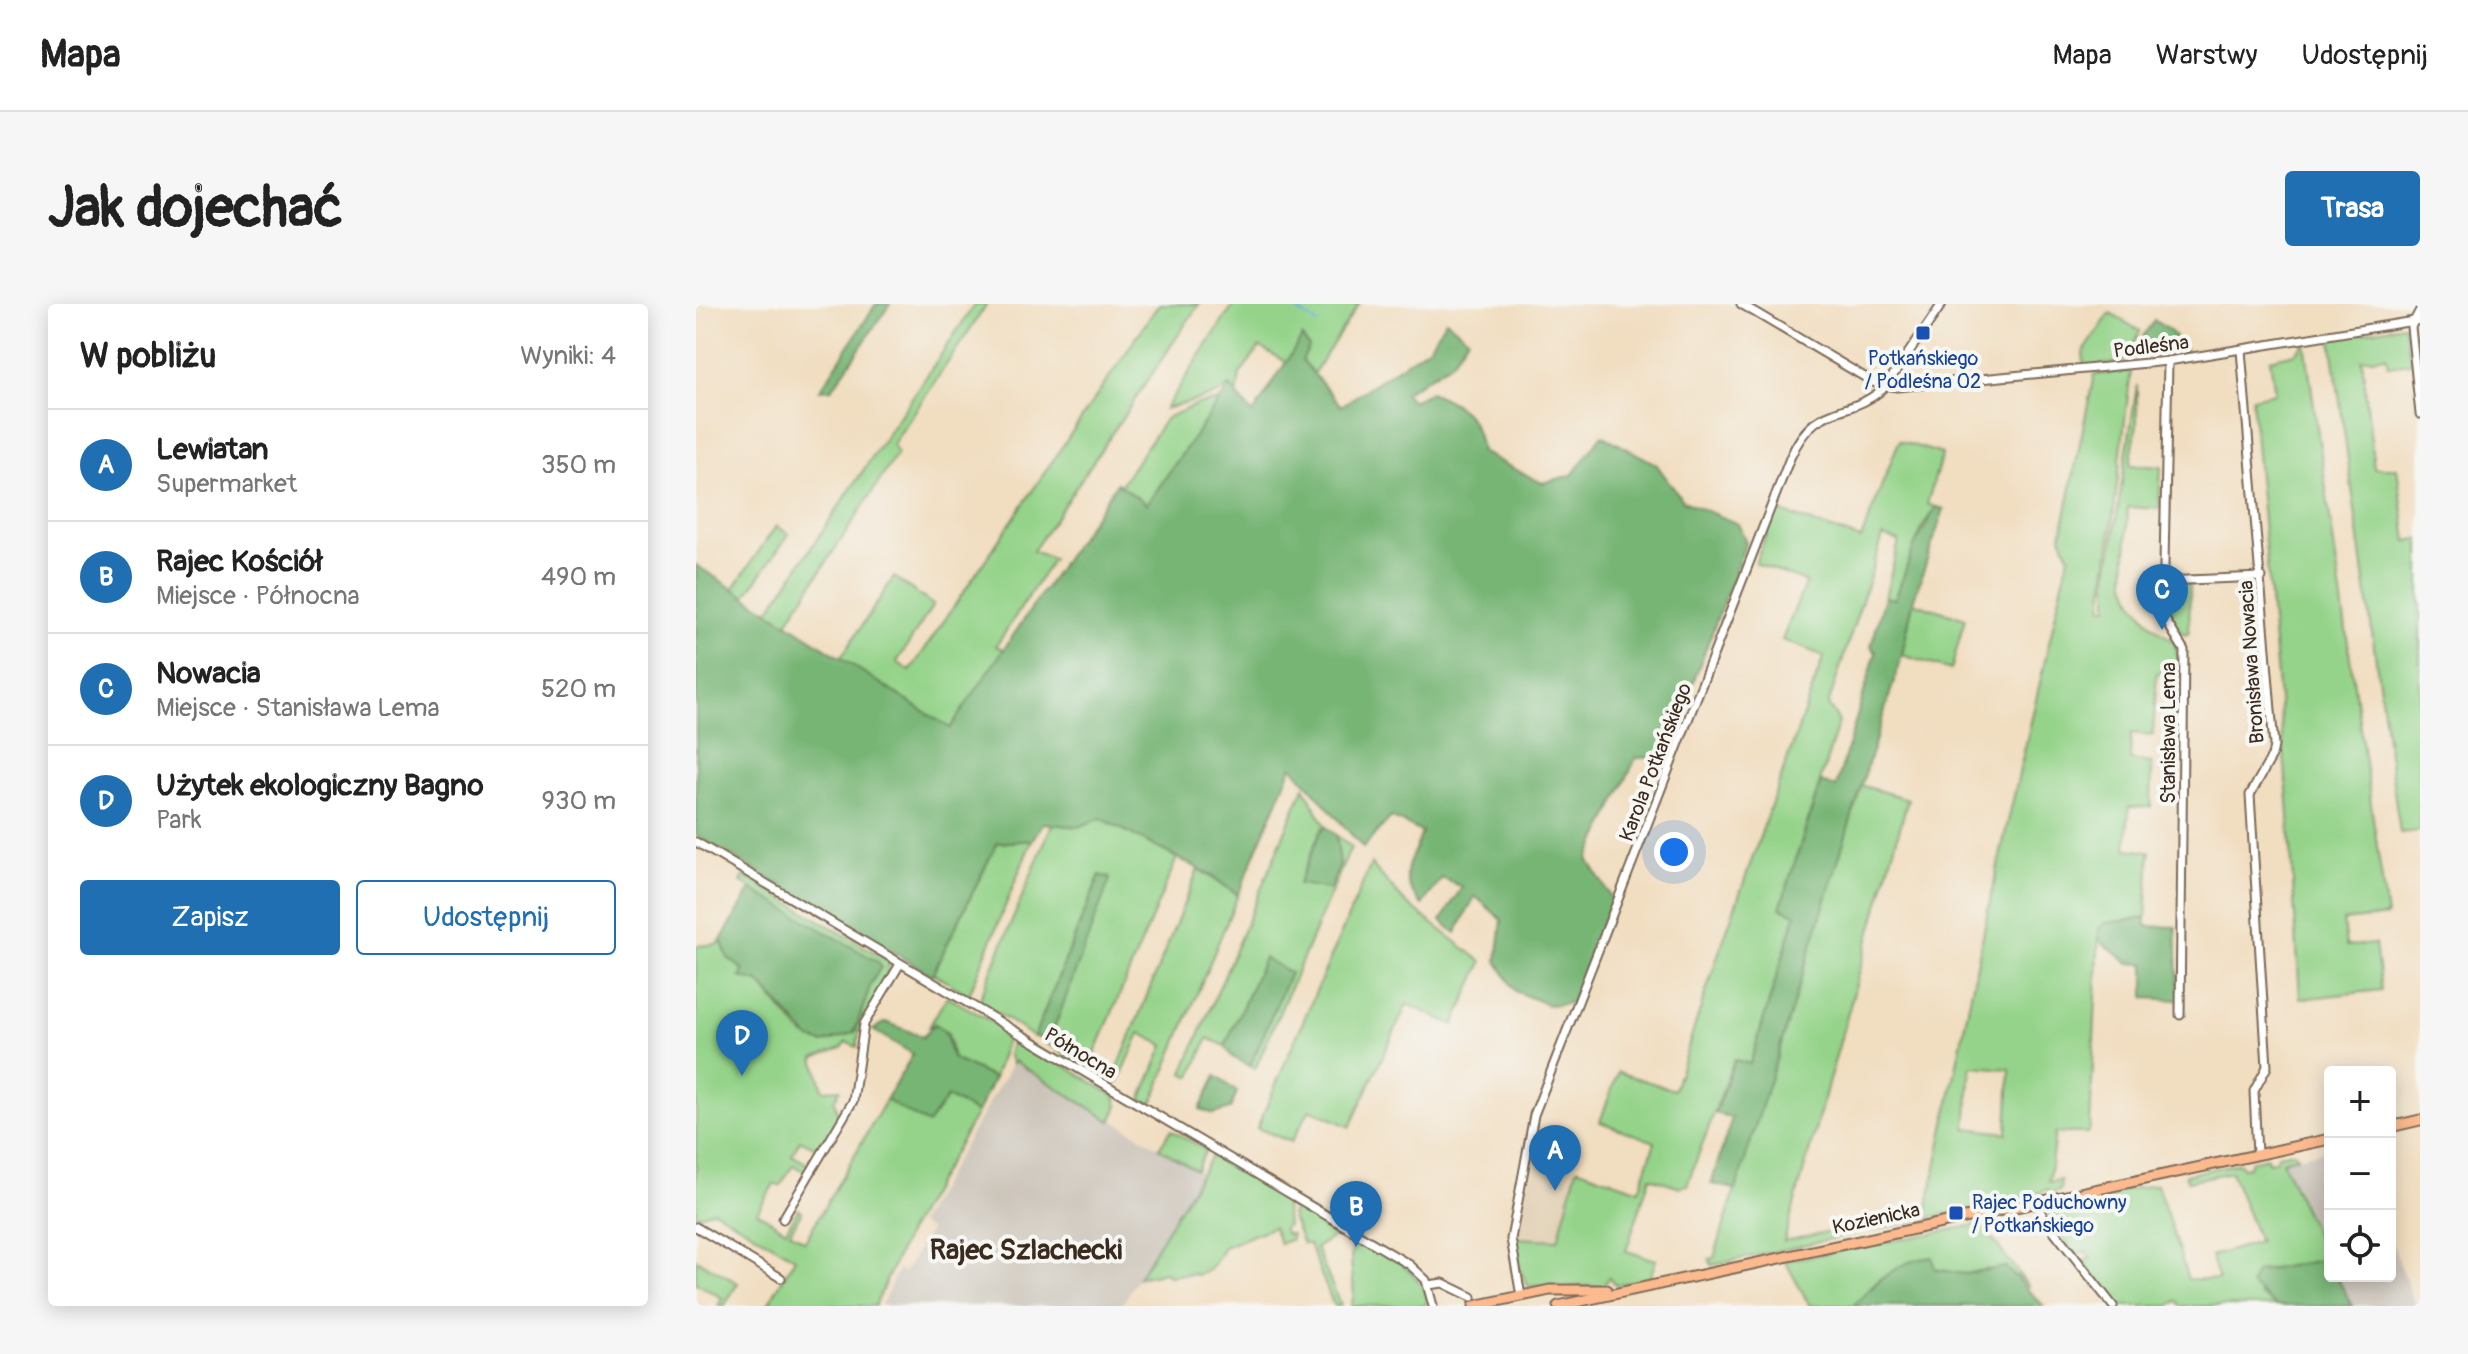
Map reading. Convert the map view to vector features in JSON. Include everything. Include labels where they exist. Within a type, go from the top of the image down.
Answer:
[{"type":"main road","points":[[2396,1126],[2420,1120]]},
{"type":"main road","name":"Kozienicka","points":[[1558,1306],[2324,1140]]},
{"type":"main road","name":"Kozienicka","points":[[1473,1301],[1508,1299],[1521,1303],[1550,1290],[1618,1292]]},
{"type":"street","points":[[1741,304],[1885,387]]},
{"type":"street","name":"Karola Potkańskiego","points":[[1521,1303],[1511,1239],[1534,1115],[1790,458],[1798,440],[1815,420],[1828,412],[1868,399],[1885,387],[1942,304]]},
{"type":"street","points":[[2420,310],[2411,327],[2420,414]]},
{"type":"street","name":"Podleśna","points":[[1885,387],[1915,387],[2168,361],[2417,320]]},
{"type":"street","name":"Bronisława Nowacia","points":[[2241,350],[2274,746],[2272,756],[2250,795],[2267,1067],[2254,1091],[2257,1155]]},
{"type":"street","name":"Stanisława Lema","points":[[2168,361],[2163,616],[2184,650],[2180,1015]]},
{"type":"street","points":[[2163,581],[2262,577]]},
{"type":"street","name":"Północna","points":[[696,842],[1410,1265],[1428,1285]]},
{"type":"street","points":[[783,1219],[853,1101],[866,1018],[900,964]]},
{"type":"street","points":[[2037,1203],[2043,1217],[2113,1306]]},
{"type":"street","points":[[696,1227],[781,1278]]},
{"type":"street","points":[[1508,1299],[1517,1278]]},
{"type":"street","points":[[1433,1305],[1428,1285],[1443,1283],[1473,1301]]},
{"type":"shaded area","points":[[1014,1060],[1201,1173],[1121,1306],[881,1306],[898,1270],[904,1273],[930,1230],[919,1223]]},
{"type":"shaded area","points":[[2324,1151],[2324,1252],[2282,1160]]},
{"type":"shaded area","points":[[1532,1153],[1577,1168],[1558,1241],[1516,1238]]},
{"type":"shaded area","points":[[2396,1254],[2416,1306],[2349,1306],[2338,1282],[2396,1282]]},
{"type":"green space","points":[[876,304],[890,304],[832,389],[820,390]]},
{"type":"green space","points":[[975,304],[987,304],[893,444],[897,454],[786,624],[768,612]]},
{"type":"green space","points":[[1159,304],[1199,304],[1033,551],[1053,559],[996,646],[1006,650],[950,729],[840,659],[894,577],[933,605],[897,662],[910,671]]},
{"type":"green space","points":[[1234,304],[1359,304],[1313,374],[1302,360],[1302,338],[1286,362],[1260,347],[1240,374],[1237,395],[1229,386],[1216,395],[1165,409]]},
{"type":"green space","points":[[2110,313],[2140,331],[2124,362],[2084,367],[2083,353]]},
{"type":"green space","points":[[1446,320],[1468,338],[1451,363],[1404,393],[1412,401],[1430,392],[1459,407],[1476,429],[1481,452],[1542,483],[1572,475],[1602,435],[1656,464],[1683,501],[1738,524],[1746,542],[1665,757],[1636,758],[1588,859],[1612,899],[1571,1003],[1548,1005],[1515,991],[1497,961],[1502,920],[1475,896],[1456,933],[1441,921],[1462,887],[1442,878],[1422,905],[1409,885],[1407,870],[1422,832],[1391,817],[1363,848],[1292,766],[1238,895],[1209,874],[1101,818],[1078,827],[1043,823],[1032,840],[997,843],[932,975],[696,835],[696,565],[950,728],[1117,483],[1147,504],[1230,386],[1253,414],[1302,337],[1309,347],[1302,360],[1341,406],[1429,347]]},
{"type":"green space","points":[[2154,320],[2171,332],[2187,351],[2128,359]]},
{"type":"green space","points":[[2404,325],[2411,363],[2388,366],[2386,356],[2362,359],[2374,468],[2397,468],[2407,541],[2420,539],[2420,831],[2400,833],[2331,338]]},
{"type":"green space","points":[[2305,343],[2387,916],[2343,921],[2346,946],[2375,944],[2381,990],[2300,999],[2288,800],[2252,398],[2275,393],[2270,359],[2295,353]]},
{"type":"green space","points":[[2131,371],[2102,607],[2108,607],[2108,574],[2137,385],[2137,424],[2130,465],[2161,467],[2159,509],[2128,507],[2125,580],[2133,601],[2152,626],[2174,642],[2183,676],[2157,673],[2153,735],[2131,733],[2130,760],[2152,763],[2151,807],[2129,807],[2126,849],[2150,852],[2146,918],[2106,923],[2099,929],[2090,1127],[2087,1133],[2055,1133],[2049,1182],[2061,1180],[2060,1191],[2050,1193],[2047,1189],[2035,1195],[1868,1231],[1869,1224],[1927,1211],[1991,896],[2069,556],[2061,536],[2094,375]],"holes":[[[1971,1066],[2010,1069],[2007,1133],[1966,1128]]]},
{"type":"green space","points":[[1219,401],[1146,505],[1120,486],[1166,418],[1196,405]]},
{"type":"green space","points":[[1899,441],[1942,454],[1927,504],[1936,507],[1923,525],[1895,600],[1885,597],[1899,541],[1883,536],[1828,705],[1839,721],[1781,907],[1796,914],[1750,1064],[1734,1060],[1687,1185],[1680,1187],[1650,1177],[1626,1251],[1656,1260],[1650,1277],[1616,1285],[1609,1277],[1604,1286],[1528,1286],[1519,1268],[1516,1238],[1558,1240],[1577,1168],[1639,1190],[1655,1142],[1600,1122],[1618,1072],[1674,1090],[1717,958],[1824,656],[1782,640],[1806,582],[1755,563],[1776,510],[1861,539]]},
{"type":"green space","points":[[1936,507],[1944,509],[1913,602],[1902,655],[1736,1189],[1711,1184],[1732,1118],[1715,1113],[1735,1060],[1750,1064],[1796,914],[1780,908],[1821,782],[1836,787],[1876,652],[1871,647],[1885,597],[1895,599],[1914,546]]},
{"type":"green space","points":[[776,526],[789,534],[745,597],[733,589]]},
{"type":"green space","points":[[2190,583],[2189,633],[2184,635],[2166,614],[2166,592],[2171,585]]},
{"type":"green space","points":[[1913,602],[1965,619],[1951,670],[1902,655]]},
{"type":"green space","points":[[1860,785],[1908,799],[1784,1241],[1859,1226],[1859,1233],[1712,1265],[1709,1259],[1714,1258]]},
{"type":"green space","points":[[1304,787],[1326,827],[1322,828],[1340,865],[1336,835],[1351,847],[1255,1069],[1250,1066],[1290,973],[1264,959],[1225,1046],[1208,1038],[1191,1077],[1183,1073]]},
{"type":"green space","points":[[1101,818],[1177,858],[1088,1070],[1040,1039],[1051,1035],[1055,1026],[1109,877],[1099,876],[1034,1037],[979,1001],[1052,824],[1078,827]]},
{"type":"green space","points":[[1326,827],[1336,835],[1340,865],[1330,889],[1298,884],[1320,832]]},
{"type":"green space","points":[[1032,840],[969,995],[933,973],[997,843]]},
{"type":"green space","points":[[1371,864],[1406,903],[1482,962],[1454,1025],[1407,1004],[1350,1127],[1310,1109],[1291,1142],[1257,1128]]},
{"type":"green space","points":[[1198,869],[1238,895],[1152,1103],[1141,1100],[1164,1045],[1140,1033],[1118,1083],[1113,1080]]},
{"type":"green space","points":[[1100,875],[1110,879],[1055,1026],[1048,1039],[1034,1037]]},
{"type":"green space","points":[[744,876],[889,961],[884,981],[863,1021],[857,1047],[846,1042],[842,1048],[814,1058],[823,1090],[840,1089],[834,1101],[839,1117],[820,1150],[800,1140],[792,1155],[811,1166],[807,1173],[793,1165],[780,1186],[774,1184],[757,1212],[786,1230],[798,1209],[802,1211],[790,1232],[805,1241],[886,1100],[928,1124],[947,1097],[977,1113],[908,1232],[875,1306],[767,1306],[795,1258],[714,1210],[696,1216],[696,946],[718,944],[721,940],[728,958],[759,982],[802,1034],[823,1043],[856,1031],[871,983],[881,967],[741,882]]},
{"type":"green space","points":[[751,889],[878,962],[881,967],[871,983],[854,1033],[823,1043],[810,1039],[759,982],[740,977],[744,970],[728,958],[721,940]]},
{"type":"green space","points":[[2146,918],[2146,926],[2176,927],[2179,1000],[2145,998],[2145,964],[2129,963],[2099,940],[2099,929],[2106,923]]},
{"type":"green space","points":[[1264,958],[1290,973],[1250,1066],[1232,1057],[1225,1046]]},
{"type":"green space","points":[[947,996],[1009,1032],[994,1078],[953,1059],[948,1033],[935,1024],[929,1027]]},
{"type":"green space","points":[[886,1022],[923,1037],[935,1024],[944,1031],[953,1059],[994,1078],[977,1113],[947,1097],[928,1124],[886,1100],[913,1054],[873,1030]]},
{"type":"green space","points":[[1019,1038],[1115,1096],[1118,1106],[1111,1121],[1014,1061],[1012,1064],[1008,1054],[1012,1041]]},
{"type":"green space","points":[[1216,1076],[1237,1092],[1230,1109],[1213,1114],[1200,1109]]},
{"type":"green space","points":[[1171,1130],[1206,1150],[1196,1170],[1159,1148]]},
{"type":"green space","points":[[2294,1152],[2297,1157],[2282,1161],[2324,1252],[2324,1260],[2256,1272],[2260,1295],[2276,1306],[2181,1306],[2177,1301],[2169,1306],[2117,1306],[2083,1261],[2091,1258],[2086,1251],[2076,1254],[2043,1210],[2044,1205],[2157,1184],[2188,1279],[2219,1280],[2211,1256],[2259,1242],[2231,1172],[2188,1181],[2185,1175],[2239,1163],[2242,1168],[2249,1167],[2251,1161],[2267,1157],[2268,1162],[2275,1161],[2278,1155]]},
{"type":"green space","points":[[1212,1155],[1284,1197],[1287,1225],[1283,1228],[1286,1234],[1292,1234],[1291,1239],[1280,1244],[1273,1227],[1224,1247],[1212,1267],[1201,1274],[1167,1276],[1165,1272],[1138,1278]]},
{"type":"green space","points":[[1295,1207],[1304,1208],[1349,1235],[1339,1233],[1316,1248],[1341,1306],[1334,1306],[1309,1244],[1303,1244],[1291,1215]]},
{"type":"green space","points":[[1981,1224],[2029,1287],[2017,1276],[1986,1269],[1965,1274],[1935,1269],[1882,1277],[1853,1306],[1810,1306],[1785,1261]]},
{"type":"green space","points":[[1356,1241],[1390,1256],[1410,1271],[1424,1290],[1428,1301],[1424,1306],[1351,1306],[1351,1255]]},
{"type":"green space","points":[[1932,1257],[1935,1269],[1965,1274],[2005,1267],[2044,1306],[1853,1306],[1898,1267]]},
{"type":"green space","points":[[696,1259],[738,1283],[724,1306],[718,1306],[722,1298],[696,1283]]},
{"type":"green space","points":[[2324,1260],[2324,1282],[2339,1282],[2353,1306],[2276,1306],[2251,1285],[2256,1272]]},
{"type":"waterway","points":[[1287,304],[1318,324]]},
{"type":"place","name":"Potkańskiego / Podleśna 02","points":[[1923,333]]},
{"type":"place","name":"Nowacia","points":[[2162,630]]},
{"type":"place","name":"Użytek ekologiczny Bagno","points":[[742,1076]]},
{"type":"place","name":"Lewiatan","points":[[1555,1191]]},
{"type":"place","name":"Rajec Poduchowny / Potkańskiego","points":[[1956,1213]]},
{"type":"place","name":"Rajec Kościół","points":[[1356,1247]]},
{"type":"district","name":"Rajec Szlachecki","points":[[1026,1249]]}]
